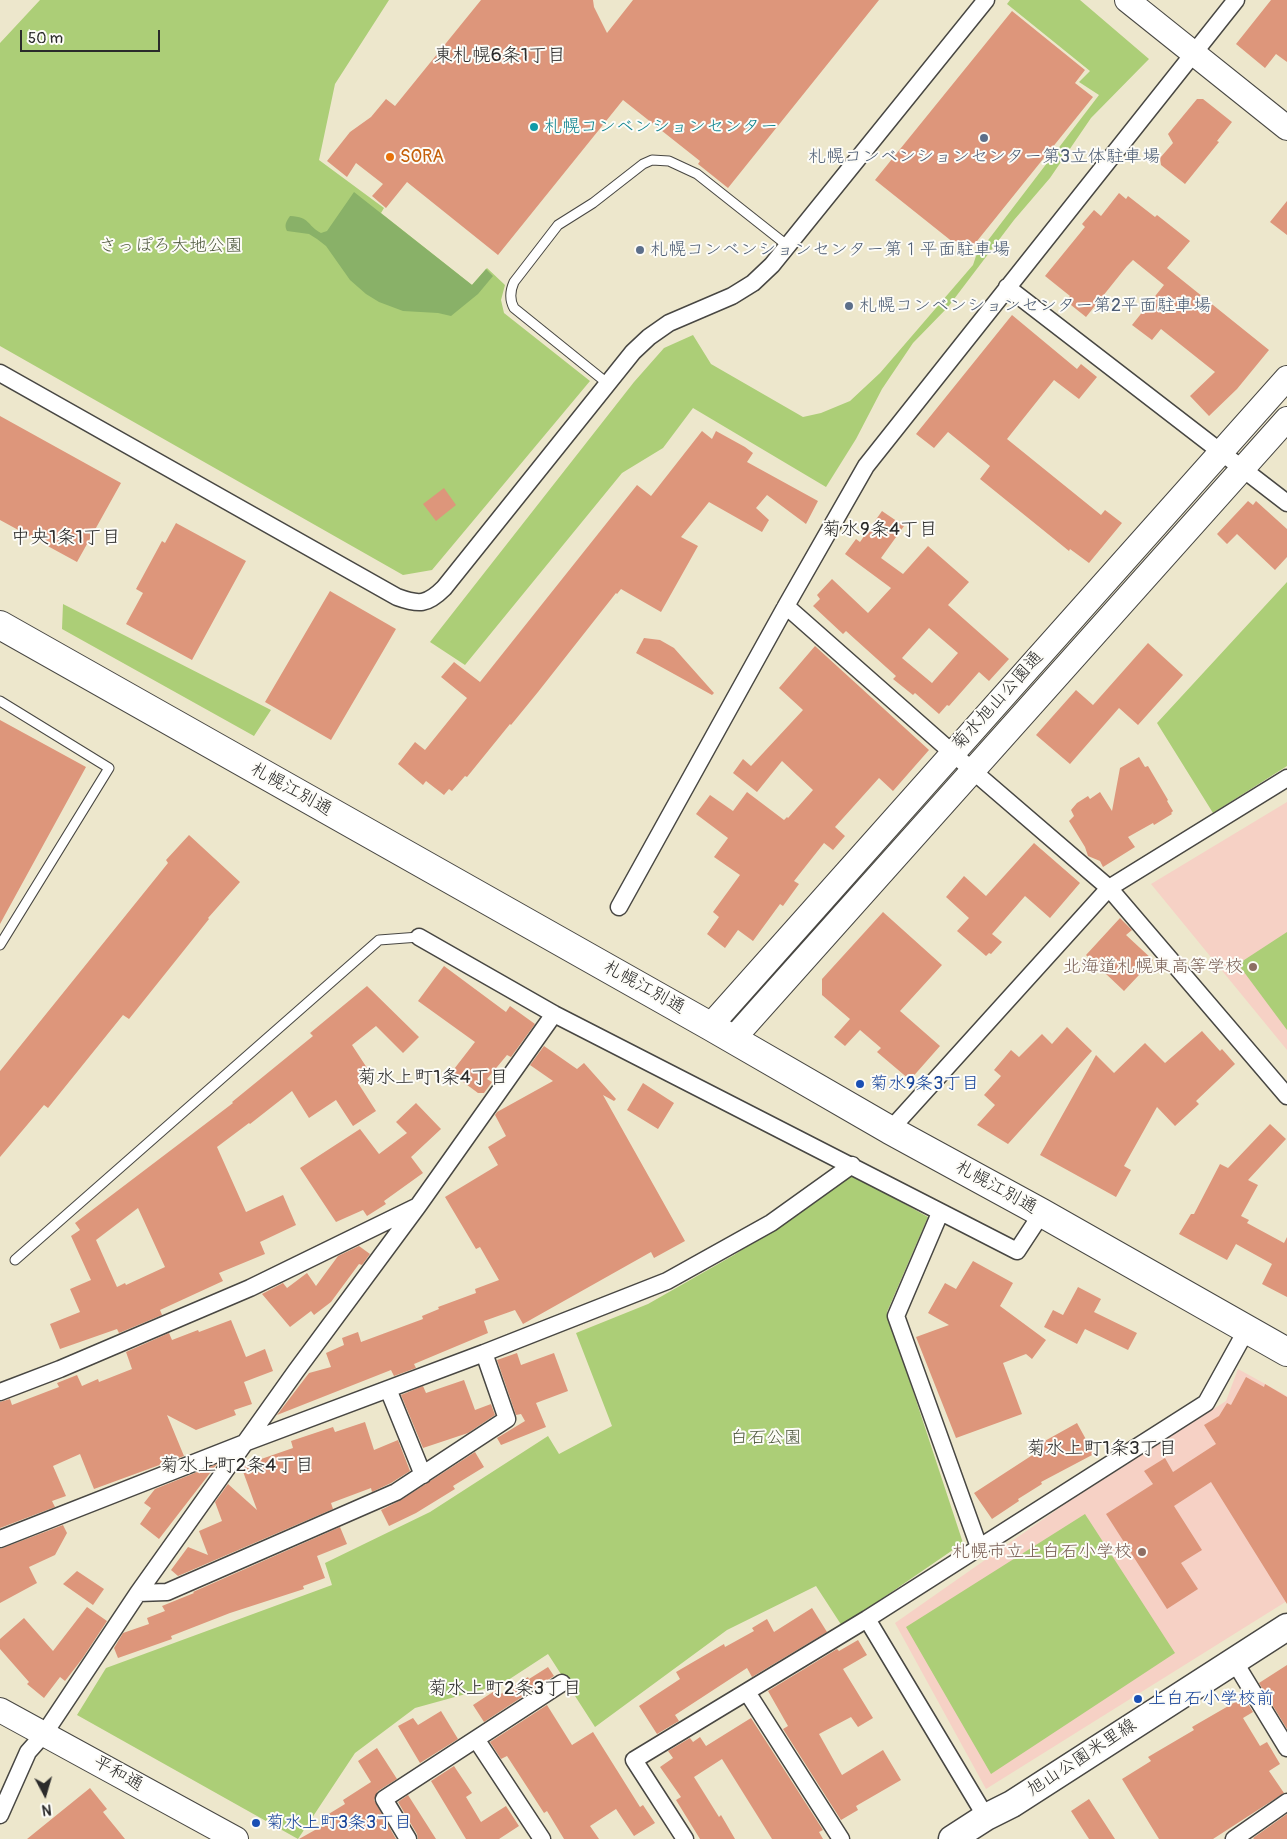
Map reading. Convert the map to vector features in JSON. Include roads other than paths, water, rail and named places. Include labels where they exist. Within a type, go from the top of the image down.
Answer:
[{"type":"highway","name":"札幌江別通","points":[[0,625],[722,1032],[890,1130],[1042,1213],[1287,1352]]},
{"type":"main road","name":"旭山公園米里線","points":[[952,1839],[983,1826],[1012,1804],[1287,1627]]},
{"type":"street","points":[[0,373],[396,597],[410,602],[422,603],[433,598],[444,588],[607,383],[648,337],[670,323],[732,296],[753,283],[772,266],[986,0]]},
{"type":"street","points":[[1127,0],[1287,128]]},
{"type":"street","points":[[618,907],[866,466],[1236,0]]},
{"type":"street","points":[[1007,287],[1287,503]]},
{"type":"street","name":"菊水旭山公園通","points":[[722,1032],[953,752],[1287,378]]},
{"type":"street","name":"菊水旭山公園通","points":[[722,1032],[973,771],[1242,467],[1287,419]]},
{"type":"street","points":[[786,606],[1109,888],[1287,1096]]},
{"type":"street","points":[[890,1130],[1109,888],[1287,778]]},
{"type":"street","points":[[419,937],[554,1014],[1017,1251],[1042,1213]]},
{"type":"street","points":[[0,1815],[28,1752],[44,1734],[138,1593],[296,1371],[418,1206],[554,1014]]},
{"type":"street","points":[[0,1538],[667,1281],[772,1223],[852,1165]]},
{"type":"street","points":[[0,1392],[60,1369],[250,1288],[418,1206]]},
{"type":"street","points":[[940,1213],[896,1316],[979,1547]]},
{"type":"street","points":[[685,1839],[634,1760],[867,1619],[1206,1403],[1246,1329]]},
{"type":"street","points":[[138,1593],[167,1592],[396,1492],[507,1419],[484,1353]]},
{"type":"street","points":[[388,1389],[423,1475]]},
{"type":"street","points":[[867,1619],[983,1826]]},
{"type":"street","points":[[1234,1661],[1287,1748]]},
{"type":"street","points":[[408,1839],[384,1799],[562,1682]]},
{"type":"street","points":[[747,1692],[841,1839]]},
{"type":"street","name":"平和通","points":[[0,1710],[236,1839]]},
{"type":"street","points":[[476,1739],[542,1839]]},
{"type":"street","points":[[1234,1839],[1287,1802]]},
{"type":"lane","points":[[607,383],[514,308],[511,302],[510,294],[514,282],[558,225],[593,203],[643,164],[661,159],[697,174],[788,246]]},
{"type":"lane","points":[[0,701],[109,768],[0,945]]},
{"type":"lane","points":[[15,1260],[380,940],[419,937]]},
{"type":"place","name":"札幌コンベンションセンター","points":[[534,127]]},
{"type":"place","name":"札幌コンベンションセンター第3立体駐車場","points":[[984,138]]},
{"type":"place","name":"SORA","points":[[390,157]]},
{"type":"place","name":"札幌コンベンションセンター第１平面駐車場","points":[[640,250]]},
{"type":"place","name":"札幌コンベンションセンター第2平面駐車場","points":[[849,306]]},
{"type":"place","name":"北海道札幌東高等学校","points":[[1253,967]]},
{"type":"place","name":"菊水9条3丁目","points":[[860,1084]]},
{"type":"place","name":"札幌市立上白石小学校","points":[[1142,1552]]},
{"type":"place","name":"上白石小学校前","points":[[1138,1699]]},
{"type":"place","name":"菊水上町3条3丁目","points":[[256,1823]]},
{"type":"district","name":"東札幌6条1丁目","points":[[500,56]]},
{"type":"district","name":"菊水9条4丁目","points":[[880,530]]},
{"type":"district","name":"中央1条1丁目","points":[[66,538]]},
{"type":"district","name":"菊水上町1条4丁目","points":[[433,1078]]},
{"type":"district","name":"菊水上町1条3丁目","points":[[1102,1449]]},
{"type":"district","name":"菊水上町2条4丁目","points":[[237,1466]]},
{"type":"district","name":"菊水上町2条3丁目","points":[[505,1689]]},
{"type":"park label","name":"さっぽろ大地公園","points":[[171,246]]},
{"type":"park label","name":"白石公園","points":[[766,1438]]}]
